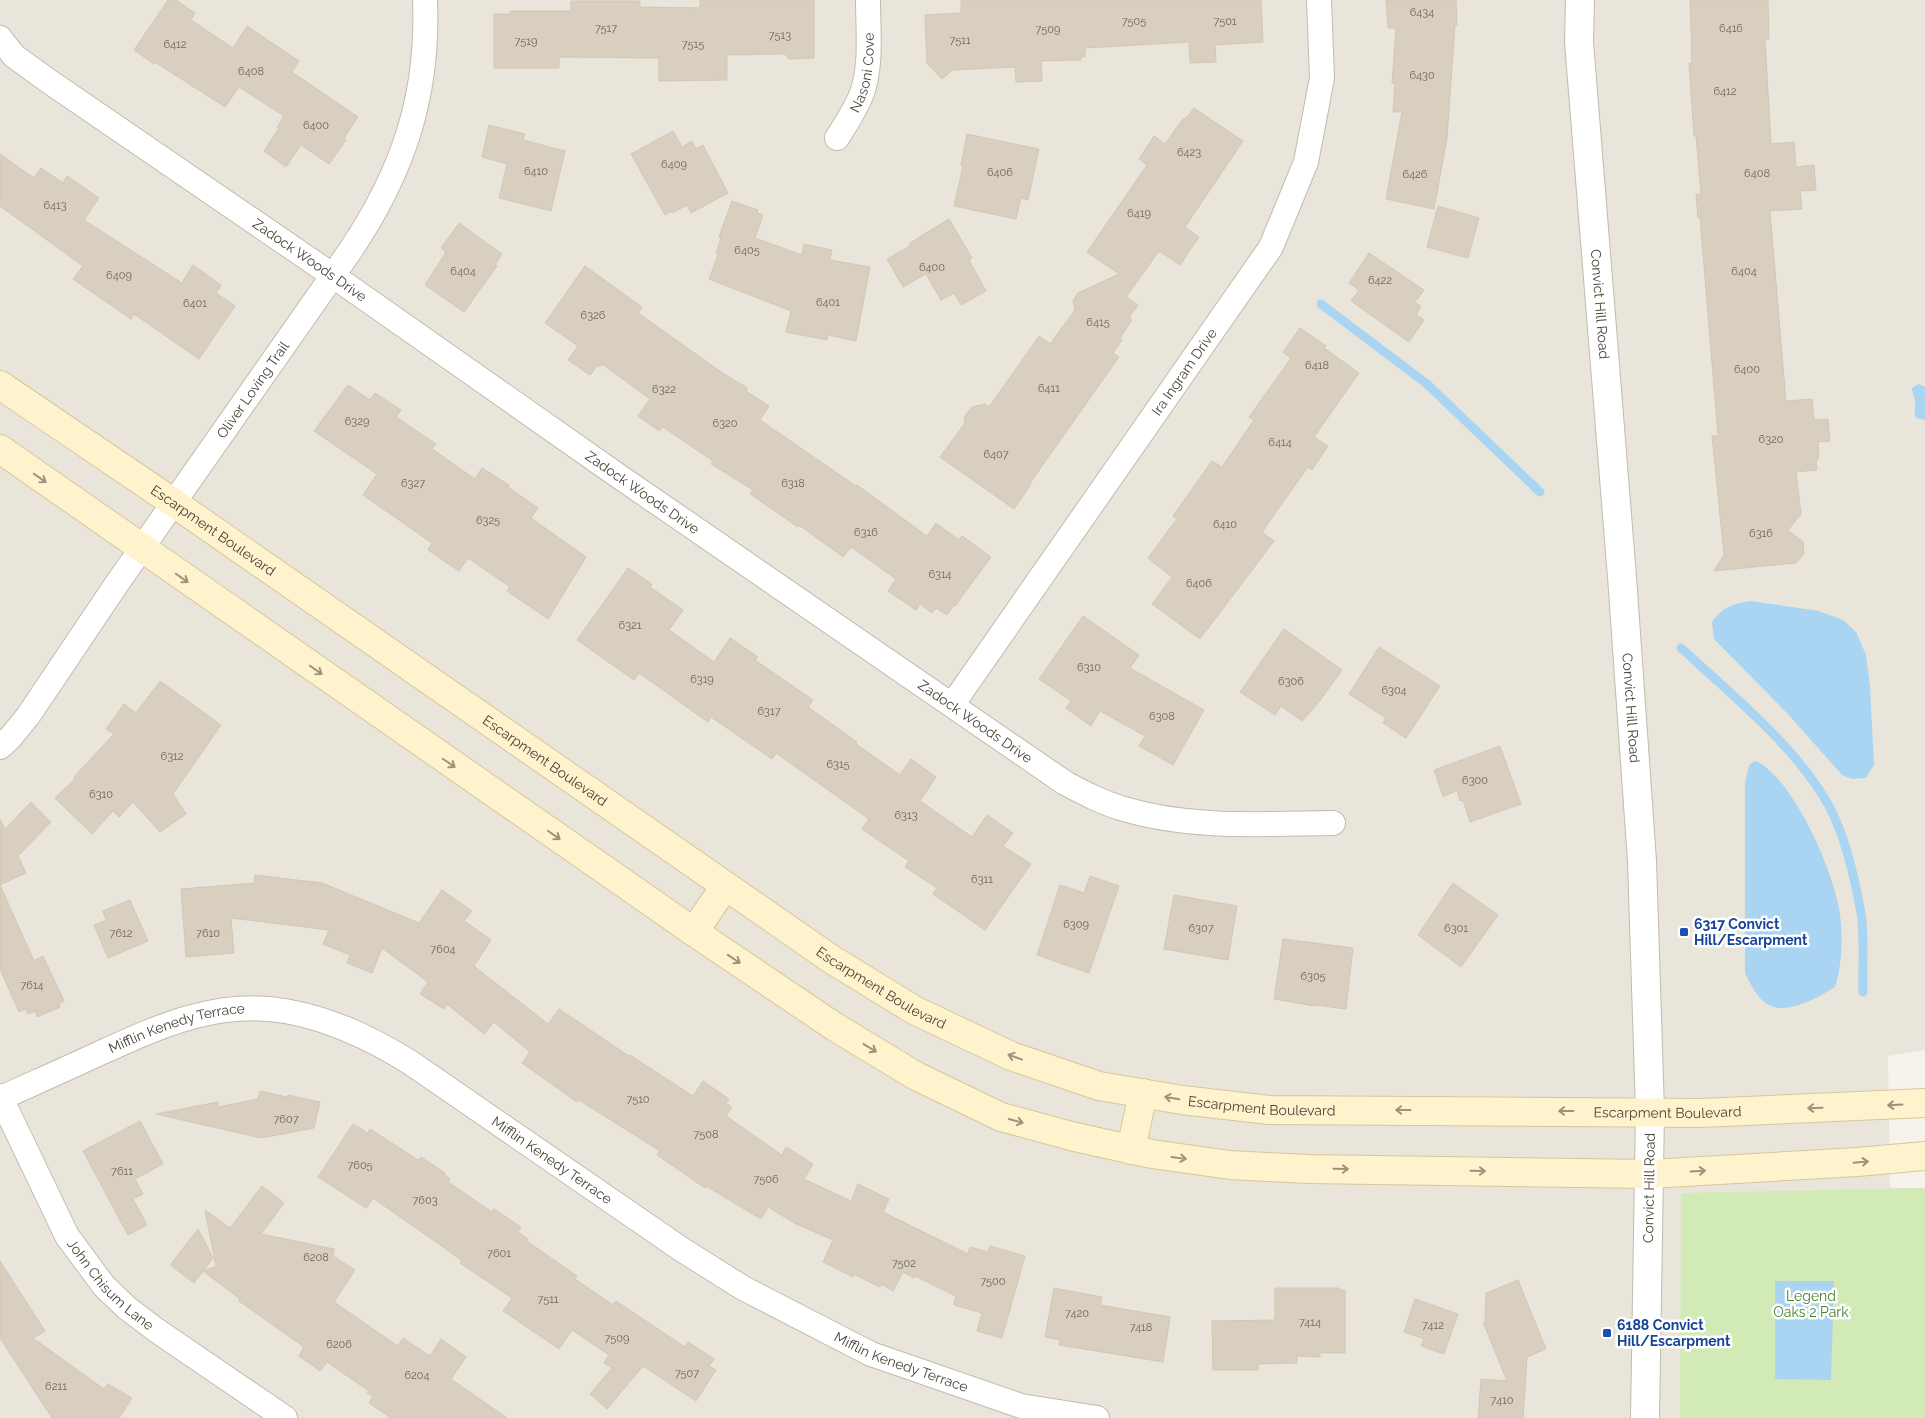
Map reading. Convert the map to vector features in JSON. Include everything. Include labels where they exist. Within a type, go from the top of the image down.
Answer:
[{"type":"main road","name":"Escarpment Boulevard","points":[[0,385],[174,503],[831,959],[914,1010],[1011,1056],[1099,1086],[1182,1100],[1269,1110],[1701,1112],[1925,1103]]},
{"type":"main road","points":[[0,449],[142,550],[694,932],[835,1027],[916,1076],[1001,1117],[1131,1150],[1230,1165],[1308,1169],[1650,1174],[1857,1162],[1925,1156]]},
{"type":"main road","points":[[694,932],[725,886]]},
{"type":"main road","points":[[1131,1150],[1143,1093]]},
{"type":"street","name":"Oliver Loving Trail","points":[[0,747],[28,716],[358,239],[381,200],[399,163],[418,102],[424,63],[426,0]]},
{"type":"street","name":"Nasoni Cove","points":[[837,138],[852,115],[862,94],[868,71],[868,0]]},
{"type":"street","name":"Ira Ingram Drive","points":[[952,705],[1271,247],[1306,162],[1322,78],[1318,0]]},
{"type":"street","name":"Convict Hill Road","points":[[1580,0],[1579,42],[1622,577],[1642,861],[1650,1111],[1645,1418]]},
{"type":"street","name":"Zadock Woods Drive","points":[[0,38],[14,56],[50,82],[1065,783],[1091,797],[1123,809],[1196,823],[1333,823]]},
{"type":"street","name":"Mifflin Kenedy Terrace","points":[[1,1097],[157,1027],[187,1017],[220,1011],[255,1008],[284,1011],[324,1020],[375,1041],[411,1063],[681,1249],[743,1288],[870,1354],[1019,1412],[1097,1418]]},
{"type":"street","name":"John Chisum Lane","points":[[1,1097],[67,1236],[104,1286],[127,1308],[156,1330],[285,1418]]},
{"type":"shaded area","points":[[0,0],[1925,0],[1925,1050],[1888,1056],[1890,1188],[1925,1188],[1925,1418],[0,1418]]},
{"type":"green space","name":"Legend Oaks 2 Park","points":[[1925,1188],[1925,1418],[1680,1418],[1681,1193]]},
{"type":"water","points":[[1919,384],[1925,387],[1925,420],[1916,418],[1915,414],[1912,388]]},
{"type":"water","points":[[1751,601],[1819,611],[1843,620],[1856,632],[1866,655],[1870,687],[1874,765],[1866,778],[1852,779],[1842,775],[1787,713],[1714,639],[1712,622],[1716,617],[1728,607]]},
{"type":"water","points":[[1755,761],[1769,770],[1784,786],[1798,806],[1821,853],[1837,898],[1840,915],[1841,952],[1835,987],[1810,1001],[1790,1007],[1781,1008],[1764,1002],[1755,992],[1745,973],[1745,783],[1749,765]]},
{"type":"water","points":[[1775,1281],[1834,1281],[1831,1380],[1775,1379]]},
{"type":"building","points":[[168,0],[176,0],[195,13],[191,20],[233,48],[247,26],[299,61],[292,72],[358,117],[344,138],[346,140],[329,164],[301,145],[286,167],[264,151],[279,128],[277,127],[284,116],[239,87],[225,107],[134,50]]},
{"type":"building","points":[[700,0],[814,0],[814,58],[789,59],[785,54],[727,55],[727,80],[659,81],[659,58],[559,57],[559,68],[494,68],[494,14],[510,14],[510,11],[571,11],[571,1],[640,1],[640,7],[700,8]]},
{"type":"building","points":[[961,0],[1261,0],[1263,42],[1215,45],[1216,62],[1190,63],[1189,42],[1085,48],[1085,57],[1081,57],[1081,60],[1041,61],[1042,81],[1016,82],[1015,67],[953,70],[942,79],[927,63],[925,15],[961,13]]},
{"type":"building","points":[[1386,0],[1456,0],[1457,25],[1455,25],[1447,138],[1434,209],[1386,199],[1402,112],[1393,112],[1395,83],[1392,83],[1396,28],[1388,28]]},
{"type":"building","points":[[1690,0],[1768,0],[1769,39],[1765,39],[1771,144],[1794,142],[1796,167],[1814,165],[1816,190],[1800,191],[1802,209],[1770,211],[1786,401],[1812,399],[1814,420],[1828,419],[1830,441],[1818,442],[1819,457],[1816,461],[1817,470],[1796,472],[1801,514],[1788,530],[1803,542],[1804,554],[1796,563],[1714,571],[1724,555],[1712,436],[1718,436],[1700,217],[1698,218],[1696,194],[1701,194],[1696,136],[1694,136],[1689,63],[1692,63]]},
{"type":"building","points":[[1194,108],[1243,141],[1185,227],[1199,237],[1180,265],[1159,251],[1126,297],[1138,305],[1129,317],[1132,320],[1113,353],[1119,357],[1030,483],[1014,509],[940,457],[965,423],[964,417],[972,407],[985,404],[989,407],[1039,336],[1050,344],[1075,310],[1073,301],[1078,293],[1119,274],[1087,252],[1147,165],[1139,159],[1154,136],[1165,144],[1182,120]]},
{"type":"building","points":[[489,125],[525,134],[523,140],[565,151],[551,211],[499,198],[507,164],[482,157]]},
{"type":"building","points":[[673,131],[682,147],[692,141],[696,149],[703,145],[728,193],[691,213],[687,205],[665,215],[631,154]]},
{"type":"building","points":[[967,134],[1039,149],[1028,200],[1021,198],[1016,219],[954,206],[963,166],[961,165]]},
{"type":"building","points":[[0,154],[34,178],[41,168],[63,183],[67,176],[99,198],[84,220],[182,283],[193,265],[221,285],[216,293],[235,306],[199,359],[134,314],[131,319],[73,279],[83,266],[0,206]]},
{"type":"building","points":[[732,201],[758,210],[757,213],[763,215],[755,238],[802,255],[804,244],[832,250],[830,260],[870,267],[856,341],[828,335],[827,340],[786,332],[791,311],[709,279],[718,255],[716,253],[721,238],[719,237]]},
{"type":"building","points":[[1438,206],[1479,218],[1468,258],[1427,247]]},
{"type":"building","points":[[949,219],[972,258],[969,260],[986,291],[961,305],[954,293],[941,300],[926,274],[903,287],[887,259],[910,246],[909,244]]},
{"type":"building","points":[[459,223],[502,254],[495,265],[497,266],[464,312],[425,285],[446,252],[441,248]]},
{"type":"building","points":[[1369,253],[1424,290],[1415,302],[1421,307],[1416,314],[1424,320],[1409,342],[1351,301],[1359,290],[1349,283]]},
{"type":"building","points":[[585,266],[642,307],[638,313],[721,372],[747,388],[746,391],[769,406],[760,420],[857,485],[927,536],[936,523],[959,540],[962,536],[991,557],[947,615],[936,608],[932,613],[920,604],[916,610],[888,591],[896,579],[851,547],[843,557],[799,525],[798,527],[750,494],[753,490],[711,464],[713,461],[663,427],[659,431],[638,416],[650,399],[602,364],[600,367],[598,365],[590,375],[568,360],[578,346],[545,323]]},
{"type":"building","points":[[1300,328],[1359,373],[1314,437],[1328,446],[1312,470],[1308,467],[1262,532],[1274,541],[1200,639],[1152,604],[1172,577],[1148,558],[1177,519],[1173,516],[1212,461],[1222,467],[1254,420],[1249,417],[1291,358],[1283,352]]},
{"type":"building","points":[[348,385],[370,400],[375,393],[401,410],[396,417],[436,444],[432,449],[475,479],[482,468],[509,485],[508,487],[538,508],[531,518],[586,557],[548,619],[507,591],[510,587],[468,558],[459,571],[428,550],[432,543],[363,495],[377,474],[314,431]]},
{"type":"building","points":[[628,568],[652,584],[650,587],[683,610],[669,630],[714,662],[730,638],[758,657],[755,660],[813,700],[808,707],[900,775],[911,759],[936,777],[920,801],[972,837],[987,815],[1013,833],[1003,846],[1031,864],[985,930],[933,894],[937,888],[905,867],[909,861],[862,829],[869,819],[776,753],[772,759],[711,717],[708,722],[639,673],[634,680],[577,640]]},
{"type":"building","points":[[1083,616],[1139,655],[1130,668],[1204,710],[1173,765],[1139,746],[1145,736],[1100,711],[1091,726],[1066,708],[1071,701],[1039,679]]},
{"type":"building","points":[[1284,629],[1342,670],[1319,702],[1302,721],[1281,706],[1275,715],[1240,692]]},
{"type":"building","points":[[1379,647],[1440,686],[1406,738],[1383,723],[1386,718],[1349,694]]},
{"type":"building","points":[[160,681],[221,725],[173,794],[186,814],[160,832],[133,802],[119,817],[113,811],[92,834],[55,798],[75,779],[74,777],[114,734],[106,729],[124,704],[136,713]]},
{"type":"building","points":[[1500,746],[1521,804],[1470,822],[1463,800],[1460,801],[1457,791],[1443,796],[1434,770]]},
{"type":"building","points":[[31,802],[51,822],[18,856],[26,873],[0,885],[0,819],[5,829]]},
{"type":"building","points":[[255,875],[322,883],[419,923],[442,890],[472,911],[464,921],[491,940],[474,966],[548,1024],[559,1009],[693,1096],[703,1081],[729,1099],[726,1103],[732,1107],[726,1116],[782,1155],[786,1147],[813,1164],[804,1179],[851,1201],[858,1184],[889,1199],[883,1212],[968,1254],[970,1247],[988,1252],[990,1246],[1025,1256],[1002,1338],[977,1331],[982,1313],[954,1305],[956,1296],[903,1272],[893,1291],[881,1284],[880,1287],[854,1274],[853,1277],[823,1262],[833,1240],[796,1224],[768,1207],[761,1219],[706,1186],[705,1188],[657,1155],[660,1151],[579,1100],[577,1102],[522,1063],[530,1052],[494,1022],[484,1034],[447,1004],[444,1009],[420,994],[428,982],[382,948],[372,973],[347,963],[350,955],[323,944],[329,930],[231,918],[234,953],[186,957],[181,889],[254,883]]},
{"type":"building","points":[[1090,876],[1119,886],[1089,973],[1037,955],[1060,885],[1084,893]]},
{"type":"building","points":[[1453,883],[1498,915],[1461,967],[1418,935]]},
{"type":"building","points":[[0,885],[34,961],[43,956],[64,1001],[59,1003],[60,1007],[37,1017],[35,1011],[28,1014],[26,1009],[19,1012],[0,969]]},
{"type":"building","points":[[1174,895],[1237,906],[1228,960],[1164,949]]},
{"type":"building","points":[[130,900],[148,941],[108,958],[94,925],[106,920],[103,911]]},
{"type":"building","points":[[1283,939],[1353,948],[1346,1009],[1274,999]]},
{"type":"building","points":[[260,1091],[320,1102],[314,1128],[261,1138],[156,1114],[218,1102],[218,1107],[258,1099]]},
{"type":"building","points":[[140,1121],[163,1164],[135,1179],[143,1194],[133,1199],[147,1225],[128,1235],[83,1151]]},
{"type":"building","points":[[353,1124],[368,1133],[370,1129],[418,1160],[421,1157],[445,1173],[450,1179],[448,1182],[492,1212],[494,1209],[521,1227],[518,1232],[528,1239],[527,1241],[577,1276],[575,1279],[613,1305],[616,1301],[685,1347],[688,1342],[714,1359],[709,1366],[716,1370],[696,1401],[643,1366],[607,1409],[590,1394],[612,1368],[604,1363],[609,1355],[572,1330],[559,1349],[503,1311],[512,1298],[460,1263],[462,1261],[443,1247],[373,1198],[366,1208],[318,1177]]},
{"type":"building","points":[[262,1186],[284,1203],[261,1234],[334,1249],[333,1256],[355,1270],[334,1302],[398,1346],[403,1338],[430,1356],[441,1339],[466,1357],[451,1379],[507,1418],[391,1418],[369,1403],[373,1396],[367,1393],[369,1391],[327,1362],[320,1371],[299,1356],[304,1347],[239,1301],[240,1299],[203,1271],[216,1266],[205,1210],[230,1228]]},
{"type":"building","points":[[198,1229],[213,1258],[194,1283],[170,1265]]},
{"type":"building","points":[[0,1261],[45,1331],[33,1338],[104,1389],[108,1384],[132,1398],[119,1418],[52,1418],[0,1338]]},
{"type":"building","points":[[1518,1280],[1546,1349],[1527,1357],[1523,1418],[1478,1418],[1481,1379],[1507,1381],[1483,1322],[1485,1323],[1486,1293]]},
{"type":"building","points":[[1054,1288],[1102,1297],[1100,1305],[1170,1317],[1163,1362],[1059,1345],[1060,1340],[1045,1337]]},
{"type":"building","points":[[1275,1288],[1339,1288],[1339,1290],[1345,1290],[1345,1353],[1320,1353],[1320,1357],[1297,1356],[1297,1363],[1258,1364],[1258,1370],[1213,1370],[1212,1321],[1275,1320]]},
{"type":"building","points":[[1415,1299],[1458,1314],[1444,1354],[1421,1346],[1424,1339],[1404,1332]]},
{"type":"waterway","points":[[1321,304],[1427,384],[1540,492]]},
{"type":"waterway","points":[[1681,648],[1742,703],[1782,743],[1801,764],[1830,808],[1841,833],[1849,859],[1861,913],[1863,992]]},
{"type":"place","name":"6317 Convict Hill/Escarpment","points":[[1684,932]]},
{"type":"place","name":"6188 Convict Hill/Escarpment","points":[[1607,1333]]}]
